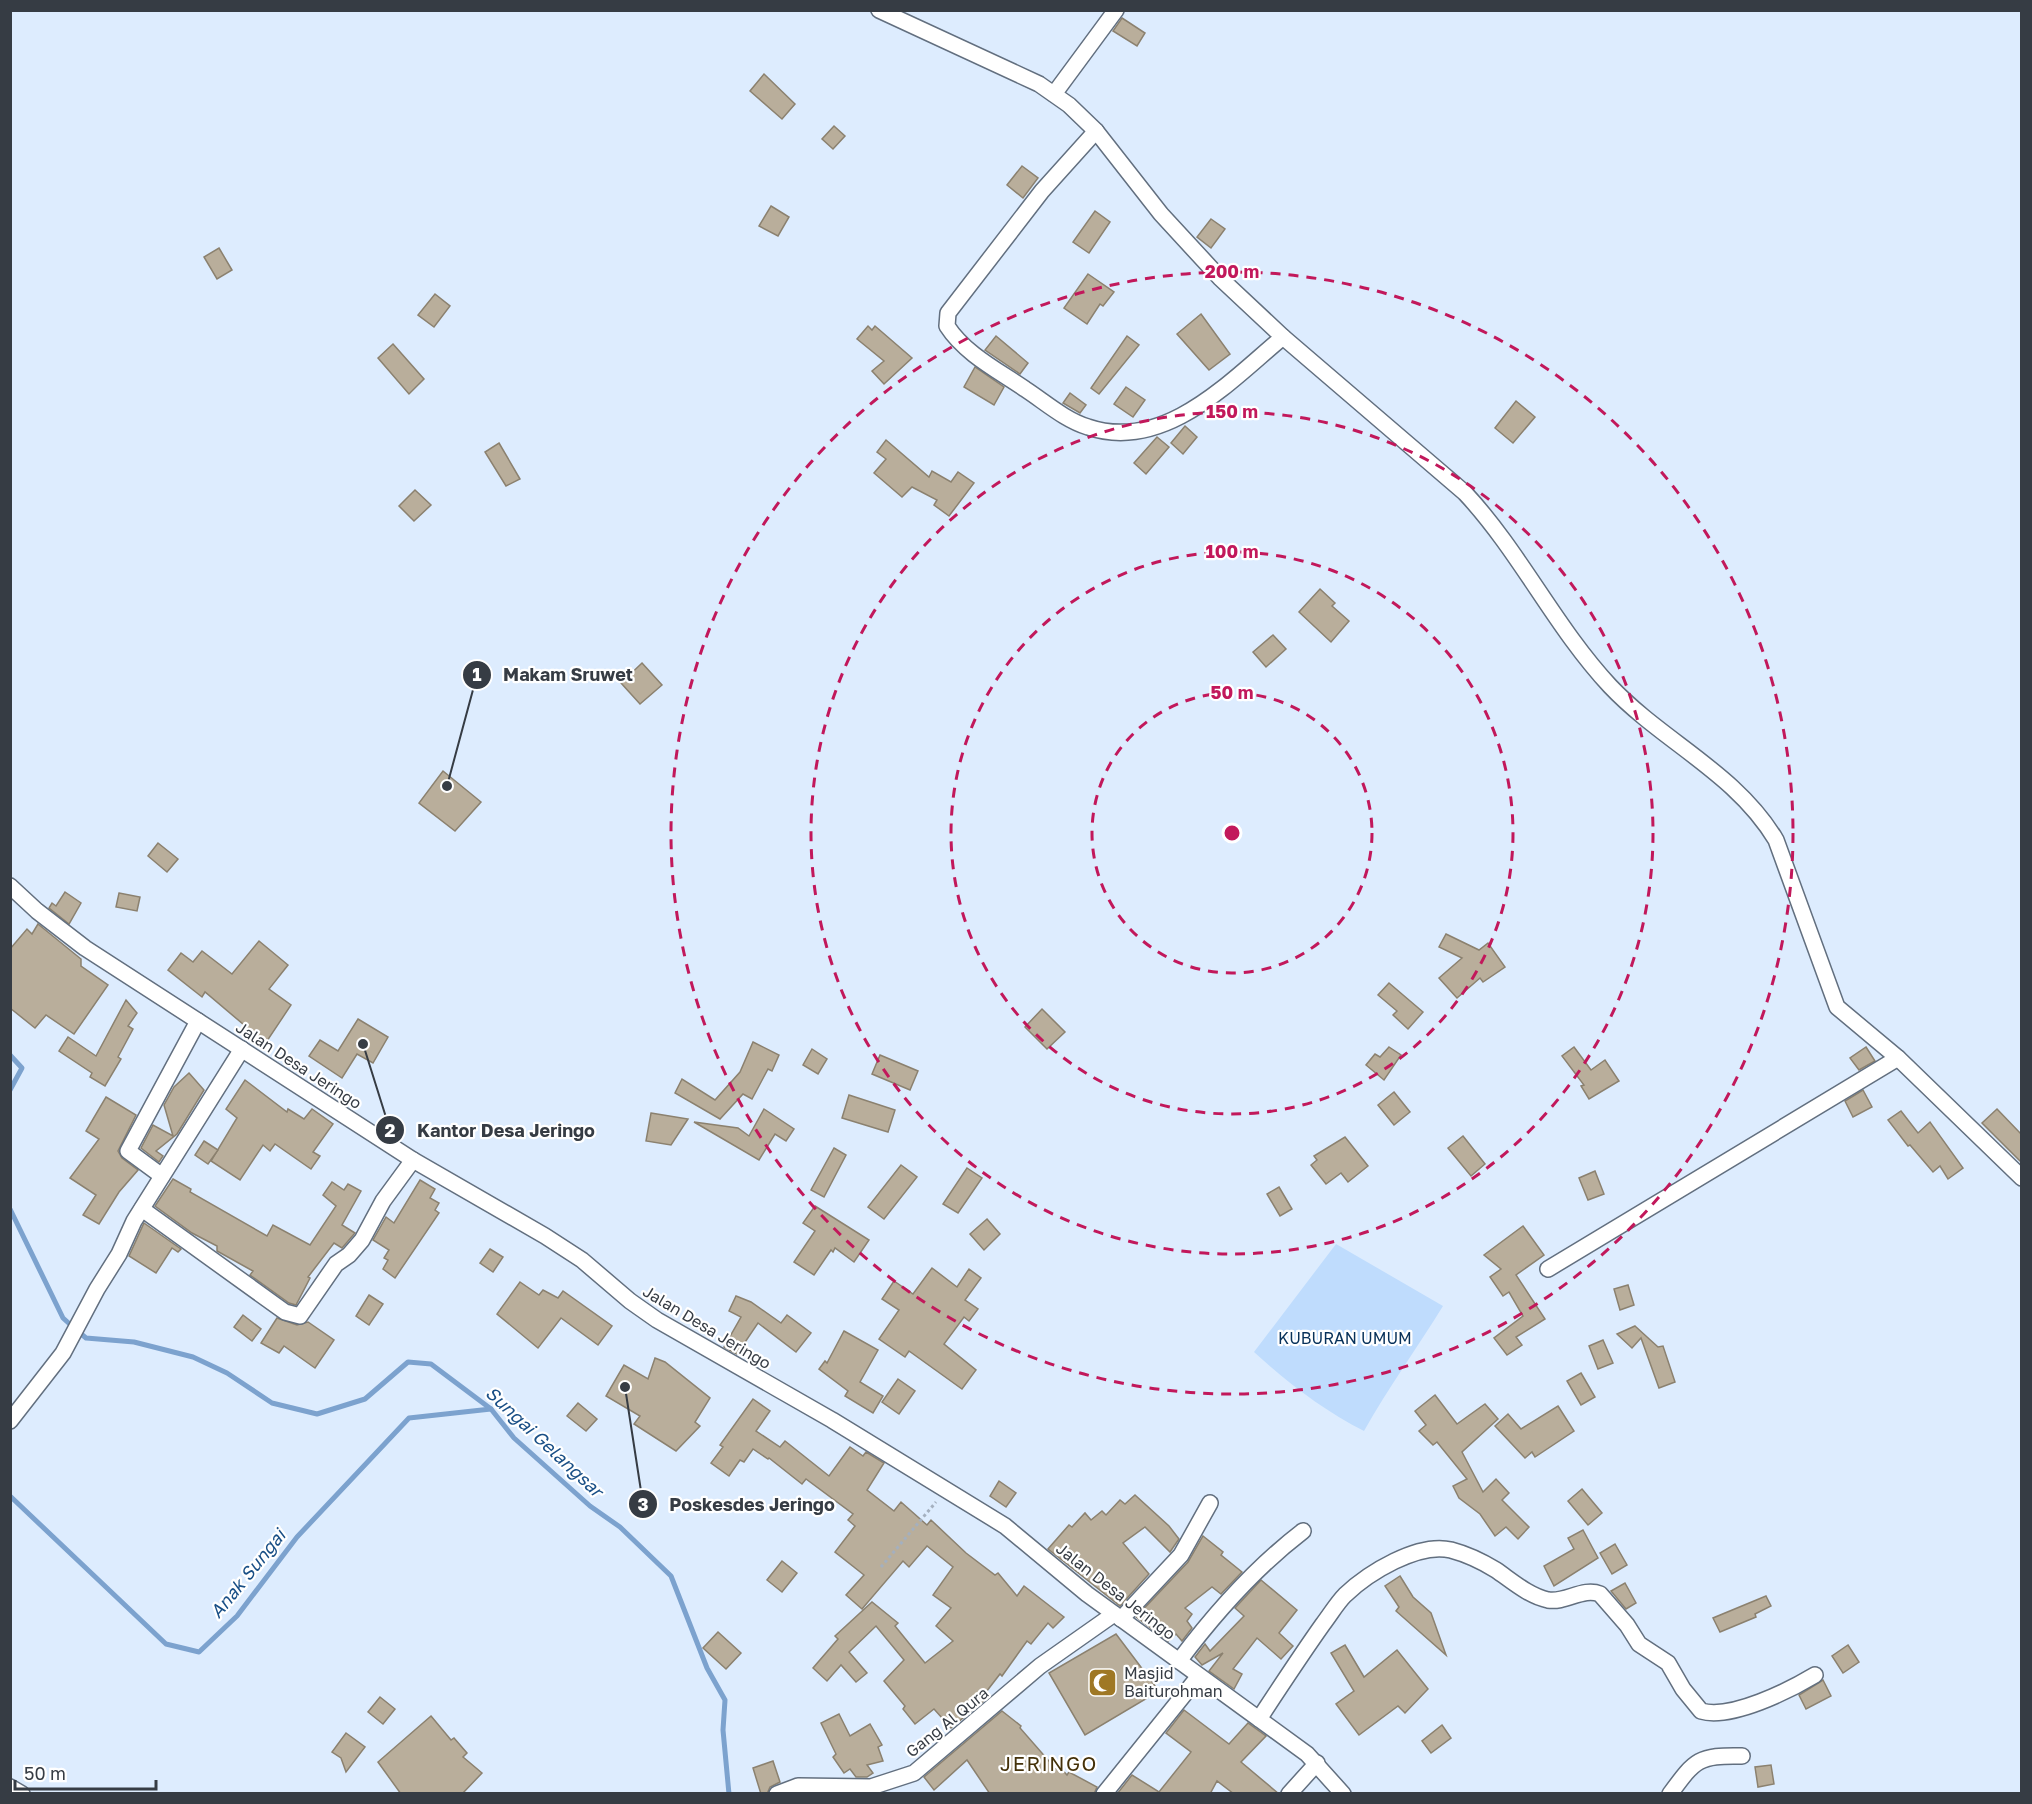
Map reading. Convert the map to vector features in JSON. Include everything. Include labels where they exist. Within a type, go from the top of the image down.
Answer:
[{"type":"street","points":[[879,10],[1054,94],[1096,131],[1133,180],[1190,246],[1283,337],[1465,493],[1491,525],[1570,638],[1611,687],[1657,730],[1725,779],[1754,807],[1776,840],[1837,1007],[1898,1058],[2022,1178]]},
{"type":"street","points":[[1054,94],[1116,10]]},
{"type":"street","points":[[1096,131],[1042,191],[948,313],[947,326],[951,333],[980,359],[1069,418],[1097,430],[1123,431],[1154,426],[1196,408],[1283,337]]},
{"type":"street","name":"Jalan Desa Jeringo","points":[[10,886],[85,948],[413,1160],[570,1252],[657,1320],[832,1420],[1005,1526],[1117,1617],[1317,1763],[1343,1794]]},
{"type":"street","points":[[162,1176],[128,1150],[198,1021]]},
{"type":"street","points":[[10,1421],[63,1353],[141,1209],[242,1049]]},
{"type":"street","points":[[1548,1269],[1898,1058]]},
{"type":"street","points":[[141,1209],[285,1312],[300,1316],[336,1264],[350,1255],[362,1240],[383,1201],[413,1160]]},
{"type":"street","name":"Gang Al Qura","points":[[777,1794],[798,1786],[871,1787],[914,1773],[1040,1666],[1117,1617],[1181,1555],[1210,1503]]},
{"type":"street","points":[[1179,1661],[1202,1631],[1260,1568],[1304,1531]]},
{"type":"street","points":[[1259,1719],[1344,1595],[1386,1566],[1412,1553],[1431,1548],[1449,1550],[1472,1558],[1532,1594],[1547,1600],[1565,1600],[1587,1592],[1600,1594],[1639,1644],[1668,1663],[1683,1689],[1701,1711],[1720,1711],[1768,1700],[1815,1675]]},
{"type":"street","points":[[1104,1794],[1199,1676]]},
{"type":"street","points":[[1670,1794],[1688,1767],[1709,1757],[1742,1756]]},
{"type":"street","points":[[1288,1794],[1317,1763]]},
{"type":"street","points":[[10,1787],[22,1794]]},
{"type":"path","points":[[881,1567],[945,1491]]},
{"type":"green space","name":"KUBURAN UMUM","points":[[1336,1244],[1443,1306],[1364,1431],[1306,1395],[1254,1352]]},
{"type":"building","points":[[1122,18],[1145,33],[1137,46],[1113,31]]},
{"type":"building","points":[[764,74],[795,104],[782,119],[750,91]]},
{"type":"building","points":[[834,126],[845,136],[833,149],[822,139]]},
{"type":"building","points":[[1022,166],[1038,178],[1023,198],[1007,185]]},
{"type":"building","points":[[771,206],[789,217],[778,236],[759,226]]},
{"type":"building","points":[[1095,211],[1110,222],[1089,253],[1073,242]]},
{"type":"building","points":[[1211,219],[1225,229],[1211,248],[1197,237]]},
{"type":"building","points":[[219,248],[232,270],[217,279],[204,257]]},
{"type":"building","points":[[1088,274],[1114,292],[1103,306],[1100,304],[1087,324],[1064,308]]},
{"type":"building","points":[[435,294],[450,306],[434,327],[418,315]]},
{"type":"building","points":[[1201,314],[1230,354],[1209,370],[1177,334]]},
{"type":"building","points":[[868,326],[872,330],[875,326],[912,358],[884,384],[872,371],[884,361],[857,339]]},
{"type":"building","points":[[996,336],[1028,363],[1020,374],[985,350]]},
{"type":"building","points":[[1127,336],[1139,345],[1099,394],[1091,388]]},
{"type":"building","points":[[393,344],[424,379],[409,394],[378,358]]},
{"type":"building","points":[[975,367],[1004,387],[994,405],[964,387]]},
{"type":"building","points":[[1126,387],[1145,400],[1133,417],[1114,404]]},
{"type":"building","points":[[1070,393],[1086,405],[1080,413],[1063,403]]},
{"type":"building","points":[[1516,401],[1535,417],[1513,443],[1495,428]]},
{"type":"building","points":[[1185,426],[1197,437],[1183,454],[1171,443]]},
{"type":"building","points":[[1157,437],[1169,447],[1146,474],[1134,463]]},
{"type":"building","points":[[886,440],[929,477],[932,471],[951,482],[958,472],[974,483],[949,516],[934,505],[937,500],[912,487],[902,497],[874,473],[886,459],[877,452]]},
{"type":"building","points":[[499,443],[520,479],[506,486],[485,452]]},
{"type":"building","points":[[415,490],[431,505],[414,521],[399,506]]},
{"type":"building","points":[[1320,589],[1335,603],[1332,606],[1349,621],[1331,642],[1299,612]]},
{"type":"building","points":[[1273,635],[1286,649],[1266,667],[1253,652]]},
{"type":"building","points":[[642,663],[662,685],[640,704],[621,683]]},
{"type":"building","points":[[443,771],[481,802],[455,831],[419,803]]},
{"type":"building","points":[[158,843],[178,859],[167,872],[148,856]]},
{"type":"building","points":[[65,892],[81,903],[69,924],[49,908],[52,903],[56,906]]},
{"type":"building","points":[[119,893],[140,897],[137,911],[116,907]]},
{"type":"building","points":[[38,924],[81,959],[81,966],[108,985],[74,1034],[46,1015],[35,1028],[10,1008],[10,949],[27,929],[32,934]]},
{"type":"building","points":[[1446,934],[1479,950],[1488,943],[1505,967],[1483,982],[1480,978],[1457,998],[1439,978],[1462,958],[1439,947]]},
{"type":"building","points":[[259,941],[288,965],[269,989],[291,1005],[263,1047],[246,1036],[250,1030],[205,992],[202,997],[168,970],[181,953],[193,962],[202,951],[232,974]]},
{"type":"building","points":[[1389,983],[1423,1012],[1408,1029],[1393,1015],[1397,1011],[1378,995]]},
{"type":"building","points":[[126,1000],[137,1013],[128,1026],[133,1029],[118,1057],[121,1059],[105,1086],[90,1077],[92,1073],[59,1051],[68,1037],[96,1056]]},
{"type":"building","points":[[1042,1009],[1065,1032],[1047,1049],[1025,1027]]},
{"type":"building","points":[[358,1019],[388,1037],[373,1063],[357,1054],[342,1078],[309,1056],[320,1040],[338,1051]]},
{"type":"building","points":[[753,1042],[779,1055],[772,1071],[768,1069],[752,1099],[743,1094],[720,1119],[675,1093],[682,1079],[715,1100],[740,1072]]},
{"type":"building","points":[[1389,1047],[1401,1055],[1384,1080],[1366,1065],[1375,1054],[1380,1057]]},
{"type":"building","points":[[1574,1047],[1591,1070],[1605,1060],[1619,1081],[1589,1099],[1581,1086],[1584,1085],[1562,1056]]},
{"type":"building","points":[[1866,1047],[1875,1061],[1859,1070],[1850,1058]]},
{"type":"building","points":[[812,1049],[827,1059],[818,1074],[803,1065]]},
{"type":"building","points":[[880,1055],[918,1071],[910,1090],[872,1074]]},
{"type":"building","points":[[189,1073],[204,1090],[177,1134],[156,1151],[163,1156],[159,1162],[141,1148],[153,1125],[173,1136],[164,1105],[174,1087]]},
{"type":"building","points":[[245,1080],[287,1112],[288,1109],[304,1119],[312,1109],[333,1124],[313,1152],[320,1156],[311,1169],[275,1144],[270,1151],[263,1145],[240,1180],[211,1161],[237,1118],[226,1109]]},
{"type":"building","points":[[1863,1090],[1872,1107],[1853,1117],[1845,1101]]},
{"type":"building","points":[[1394,1092],[1410,1112],[1394,1125],[1378,1105]]},
{"type":"building","points":[[849,1095],[895,1110],[888,1132],[842,1118]]},
{"type":"building","points":[[106,1097],[136,1115],[118,1151],[122,1158],[138,1170],[119,1192],[99,1224],[83,1215],[96,1195],[70,1178],[99,1139],[86,1131]]},
{"type":"building","points":[[764,1109],[794,1129],[786,1141],[775,1134],[759,1160],[694,1122],[738,1128],[749,1136]]},
{"type":"building","points":[[1997,1109],[2022,1135],[2022,1163],[1982,1123]]},
{"type":"building","points":[[1901,1111],[1918,1133],[1930,1122],[1963,1168],[1948,1179],[1940,1166],[1933,1172],[1910,1145],[1908,1146],[1888,1120]]},
{"type":"building","points":[[651,1113],[688,1119],[671,1145],[646,1141]]},
{"type":"building","points":[[1463,1136],[1485,1164],[1471,1176],[1448,1148]]},
{"type":"building","points":[[1345,1137],[1368,1166],[1348,1182],[1341,1173],[1326,1184],[1311,1165],[1317,1160],[1314,1156]]},
{"type":"building","points":[[204,1141],[218,1150],[208,1164],[195,1155]]},
{"type":"building","points":[[834,1148],[846,1155],[824,1197],[811,1190]]},
{"type":"building","points":[[901,1165],[917,1177],[884,1219],[868,1207]]},
{"type":"building","points":[[967,1168],[982,1178],[958,1213],[943,1204]]},
{"type":"building","points":[[1595,1171],[1604,1194],[1588,1200],[1579,1178]]},
{"type":"building","points":[[173,1179],[191,1189],[190,1192],[267,1236],[273,1225],[310,1245],[336,1206],[323,1195],[332,1182],[344,1190],[348,1184],[361,1191],[342,1225],[355,1233],[342,1248],[334,1243],[308,1277],[310,1278],[296,1305],[289,1303],[250,1275],[253,1271],[217,1251],[217,1246],[192,1233],[155,1206]]},
{"type":"building","points":[[420,1180],[435,1189],[430,1198],[439,1203],[435,1210],[439,1213],[395,1278],[383,1269],[388,1260],[384,1258],[389,1250],[373,1240],[386,1217],[394,1223]]},
{"type":"building","points":[[1279,1187],[1292,1209],[1280,1216],[1267,1194]]},
{"type":"building","points":[[815,1206],[869,1240],[854,1262],[835,1248],[833,1252],[831,1250],[814,1275],[794,1262],[815,1231],[803,1223]]},
{"type":"building","points":[[987,1219],[1000,1234],[984,1250],[970,1234]]},
{"type":"building","points":[[144,1223],[181,1249],[178,1252],[172,1248],[156,1273],[129,1256]]},
{"type":"building","points":[[1523,1226],[1544,1255],[1516,1275],[1545,1319],[1516,1337],[1522,1345],[1507,1355],[1494,1338],[1523,1316],[1509,1292],[1503,1296],[1490,1277],[1501,1269],[1484,1255]]},
{"type":"building","points":[[490,1249],[503,1257],[493,1272],[480,1263]]},
{"type":"building","points":[[932,1268],[957,1287],[969,1269],[981,1278],[965,1300],[978,1309],[969,1321],[964,1317],[944,1344],[976,1370],[962,1389],[909,1351],[905,1357],[879,1339],[899,1310],[882,1299],[894,1281],[913,1294]]},
{"type":"building","points":[[520,1282],[539,1295],[543,1290],[558,1298],[563,1291],[612,1326],[598,1345],[561,1318],[538,1348],[497,1314]]},
{"type":"building","points":[[1628,1285],[1634,1305],[1620,1310],[1614,1289]]},
{"type":"building","points":[[369,1295],[383,1304],[369,1325],[356,1316]]},
{"type":"building","points":[[736,1296],[751,1302],[781,1323],[787,1315],[811,1333],[796,1352],[758,1323],[737,1354],[724,1347],[741,1317],[729,1311]]},
{"type":"building","points":[[243,1315],[261,1329],[252,1341],[234,1327]]},
{"type":"building","points":[[277,1318],[297,1325],[308,1322],[334,1340],[315,1368],[284,1346],[279,1353],[261,1343]]},
{"type":"building","points":[[1635,1326],[1658,1347],[1663,1346],[1675,1382],[1659,1388],[1641,1338],[1632,1348],[1617,1334]]},
{"type":"building","points":[[844,1331],[878,1350],[860,1382],[883,1396],[873,1413],[845,1396],[848,1391],[819,1369],[825,1361],[827,1363]]},
{"type":"building","points":[[1603,1340],[1613,1363],[1598,1369],[1589,1346]]},
{"type":"building","points":[[655,1358],[665,1362],[710,1398],[695,1422],[700,1426],[676,1451],[634,1424],[640,1416],[606,1396],[624,1365],[648,1379]]},
{"type":"building","points":[[1581,1373],[1595,1397],[1581,1405],[1567,1381]]},
{"type":"building","points":[[898,1379],[915,1391],[899,1414],[882,1402]]},
{"type":"building","points":[[1435,1395],[1457,1424],[1485,1404],[1498,1419],[1462,1452],[1483,1492],[1496,1479],[1509,1493],[1502,1500],[1529,1527],[1518,1539],[1506,1527],[1495,1536],[1480,1514],[1459,1498],[1453,1486],[1467,1479],[1437,1442],[1433,1445],[1419,1431],[1426,1425],[1415,1411]]},
{"type":"building","points":[[753,1399],[770,1411],[756,1431],[780,1447],[785,1441],[829,1476],[850,1447],[863,1456],[866,1452],[884,1463],[867,1490],[894,1511],[901,1502],[927,1525],[931,1520],[966,1553],[995,1575],[998,1573],[1017,1596],[1024,1586],[1064,1617],[1053,1628],[1048,1623],[1031,1644],[1027,1641],[1002,1676],[1000,1674],[983,1696],[986,1699],[951,1728],[934,1709],[915,1724],[903,1709],[905,1706],[884,1681],[904,1660],[876,1626],[849,1652],[867,1673],[856,1682],[841,1665],[827,1681],[813,1668],[838,1639],[835,1636],[872,1602],[898,1623],[895,1626],[925,1663],[953,1641],[936,1626],[951,1608],[933,1595],[953,1567],[927,1546],[909,1567],[903,1561],[862,1609],[846,1595],[864,1575],[835,1552],[855,1526],[848,1520],[853,1514],[806,1479],[802,1484],[769,1458],[753,1449],[744,1462],[740,1460],[729,1476],[711,1463],[723,1447],[720,1445]]},
{"type":"building","points":[[578,1403],[597,1419],[586,1431],[567,1416]]},
{"type":"building","points":[[1558,1406],[1574,1431],[1535,1457],[1532,1452],[1525,1458],[1495,1426],[1508,1414],[1521,1429]]},
{"type":"building","points":[[999,1481],[1016,1493],[1006,1507],[990,1496]]},
{"type":"building","points":[[1582,1489],[1602,1513],[1588,1525],[1568,1501]]},
{"type":"building","points":[[1135,1495],[1169,1526],[1179,1539],[1170,1552],[1145,1527],[1123,1543],[1149,1574],[1120,1606],[1048,1549],[1069,1525],[1072,1527],[1085,1513],[1091,1520],[1102,1511],[1106,1515],[1120,1500],[1125,1504]]},
{"type":"building","points":[[1583,1530],[1598,1558],[1554,1586],[1544,1566],[1574,1549],[1568,1538]]},
{"type":"building","points":[[1203,1536],[1223,1552],[1221,1555],[1242,1572],[1221,1594],[1212,1587],[1185,1608],[1192,1614],[1187,1621],[1192,1628],[1182,1641],[1176,1634],[1168,1641],[1136,1617],[1188,1562]]},
{"type":"building","points":[[1615,1544],[1627,1565],[1612,1574],[1600,1553]]},
{"type":"building","points":[[782,1561],[797,1573],[782,1592],[767,1580]]},
{"type":"building","points":[[1400,1576],[1413,1597],[1431,1613],[1446,1655],[1396,1611],[1399,1607],[1385,1586]]},
{"type":"building","points":[[1261,1580],[1297,1610],[1279,1633],[1293,1646],[1281,1659],[1257,1638],[1233,1669],[1242,1674],[1234,1689],[1209,1671],[1223,1653],[1202,1665],[1195,1657],[1205,1644],[1210,1651],[1244,1616],[1235,1608]]},
{"type":"building","points":[[1625,1583],[1636,1603],[1626,1609],[1611,1591]]},
{"type":"building","points":[[1766,1596],[1771,1606],[1755,1614],[1756,1617],[1720,1632],[1713,1618]]},
{"type":"building","points":[[718,1632],[741,1653],[726,1669],[703,1648]]},
{"type":"building","name":"Masjid Baiturohman","points":[[1116,1634],[1159,1691],[1085,1735],[1049,1673]]},
{"type":"building","points":[[1345,1645],[1364,1677],[1397,1650],[1428,1689],[1405,1713],[1398,1706],[1359,1735],[1336,1704],[1354,1691],[1331,1653]]},
{"type":"building","points":[[1848,1645],[1859,1662],[1843,1673],[1832,1656]]},
{"type":"building","points":[[1823,1680],[1831,1696],[1806,1709],[1799,1695]]},
{"type":"building","points":[[380,1697],[395,1709],[383,1724],[368,1712]]},
{"type":"building","points":[[1184,1710],[1229,1744],[1248,1723],[1266,1736],[1241,1762],[1279,1794],[1234,1794],[1217,1781],[1210,1794],[1117,1794],[1132,1775],[1159,1792],[1191,1752],[1166,1733]]},
{"type":"building","points":[[1002,1711],[1021,1726],[1020,1728],[1055,1768],[1058,1765],[1067,1775],[1069,1772],[1097,1787],[1094,1794],[990,1794],[967,1760],[934,1790],[924,1777]]},
{"type":"building","points":[[839,1714],[850,1736],[870,1724],[882,1745],[878,1747],[883,1761],[867,1765],[873,1773],[867,1777],[856,1777],[850,1769],[844,1773],[833,1757],[836,1754],[821,1723]]},
{"type":"building","points":[[431,1716],[451,1740],[454,1738],[467,1753],[463,1757],[482,1773],[462,1794],[401,1794],[378,1762]]},
{"type":"building","points":[[1442,1725],[1451,1738],[1431,1753],[1422,1741]]},
{"type":"building","points":[[346,1733],[365,1747],[346,1772],[341,1758],[332,1752]]},
{"type":"building","points":[[773,1761],[780,1782],[770,1787],[767,1794],[761,1794],[753,1768]]},
{"type":"building","points":[[1771,1765],[1774,1784],[1758,1787],[1755,1767]]},
{"type":"waterway","name":"Sungai Gelangsar","points":[[10,1055],[22,1068],[10,1090]]},
{"type":"waterway","name":"Sungai Gelangsar","points":[[10,1209],[63,1318],[73,1327]]},
{"type":"waterway","name":"Sungai Gelangsar","points":[[80,1333],[86,1338],[134,1342],[193,1357],[227,1373],[272,1403],[317,1414],[365,1399],[408,1362],[431,1364],[491,1409],[514,1438],[590,1506],[620,1527],[671,1576],[707,1668],[725,1700],[723,1730],[729,1794]]},
{"type":"waterway","name":"Anak Sungai","points":[[10,1496],[166,1644],[199,1652],[237,1616],[297,1537],[409,1418],[491,1409]]},
{"type":"place","name":"Makam Sruwet","points":[[447,786]]},
{"type":"place","name":"Kantor Desa Jeringo","points":[[363,1044]]},
{"type":"place","name":"Poskesdes Jeringo","points":[[625,1387]]},
{"type":"place","name":"Masjid Baiturohman","points":[[1103,1682]]},
{"type":"district","name":"JERINGO","points":[[1049,1764]]}]
